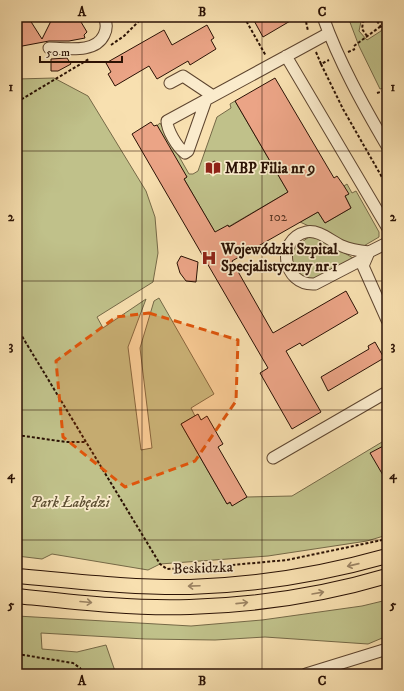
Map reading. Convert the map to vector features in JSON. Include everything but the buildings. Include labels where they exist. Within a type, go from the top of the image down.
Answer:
[{"type":"main road","name":"Beskidzka","points":[[17,576],[140,586],[190,587],[277,580],[320,573],[387,556]]},
{"type":"main road","points":[[17,570],[49,579]]},
{"type":"main road","points":[[17,596],[142,606],[189,607],[234,604],[323,592],[387,576]]},
{"type":"main road","points":[[17,601],[47,599]]},
{"type":"street","points":[[49,48],[87,48],[94,46],[102,41],[106,33],[104,17]]},
{"type":"street","points":[[323,17],[329,33],[365,108],[387,146]]},
{"type":"street","points":[[209,98],[188,152],[186,153],[181,149],[167,126],[167,120],[329,33]]},
{"type":"street","points":[[286,56],[387,227]]},
{"type":"street","points":[[170,83],[183,76],[209,98]]},
{"type":"street","points":[[367,255],[316,232],[306,232],[297,237],[288,247],[286,262],[294,277],[300,282],[307,285],[315,284],[367,255],[387,243]]},
{"type":"street","points":[[367,255],[363,266],[387,320]]},
{"type":"street","points":[[273,458],[387,392]]},
{"type":"street","points":[[306,674],[387,649]]},
{"type":"path","points":[[109,46],[124,36],[143,17]]},
{"type":"path","points":[[244,17],[271,64]]},
{"type":"path","points":[[305,17],[309,35]]},
{"type":"path","points":[[367,36],[362,29],[363,22],[369,17]]},
{"type":"path","points":[[374,17],[387,35]]},
{"type":"path","points":[[346,53],[381,26],[386,17]]},
{"type":"path","points":[[314,48],[343,109],[387,186]]},
{"type":"path","points":[[17,102],[89,59]]},
{"type":"path","points":[[322,64],[331,59]]},
{"type":"path","points":[[377,92],[387,90]]},
{"type":"path","points":[[17,328],[160,564],[167,569],[287,560],[387,539]]},
{"type":"path","points":[[17,435],[66,442],[86,442]]},
{"type":"path","points":[[17,654],[73,663],[80,668],[84,674]]},
{"type":"highlighted area","points":[[149,313],[238,340],[236,401],[195,461],[125,487],[63,437],[56,361],[116,317]]},
{"type":"green space","points":[[348,17],[362,17],[359,31],[367,40],[381,31],[387,21],[387,87],[380,89],[359,46]]},
{"type":"green space","name":"Park Łabędzi","points":[[54,78],[88,96],[146,191],[155,217],[158,253],[153,282],[97,317],[103,328],[146,299],[128,347],[141,450],[152,448],[140,348],[154,301],[159,298],[214,394],[191,408],[195,416],[181,424],[227,504],[247,497],[292,496],[387,439],[387,535],[367,541],[268,556],[160,564],[148,570],[52,554],[42,559],[17,556],[17,79]]},
{"type":"green space","points":[[235,101],[288,192],[216,234],[184,179],[187,177],[153,129],[160,123],[189,174],[193,174],[198,171],[217,117],[231,108],[230,104]]},
{"type":"green space","points":[[347,184],[352,193],[356,191],[379,232],[379,237],[362,247],[353,246],[300,222],[318,212],[325,223],[351,208],[345,196],[348,194],[344,186]]},
{"type":"green space","points":[[309,237],[319,238],[353,258],[309,283],[291,266],[292,249]]},
{"type":"green space","points":[[387,600],[387,636],[368,644],[265,637],[215,640],[145,639],[41,633],[42,649],[77,652],[106,645],[116,674],[17,674],[17,616],[191,626],[262,620],[362,606]]},
{"type":"place","name":"MBP Filia nr 9","points":[[213,168]]},
{"type":"place","name":"Wojewódzki Szpital Specjalistyczny nr 1","points":[[209,258]]}]
